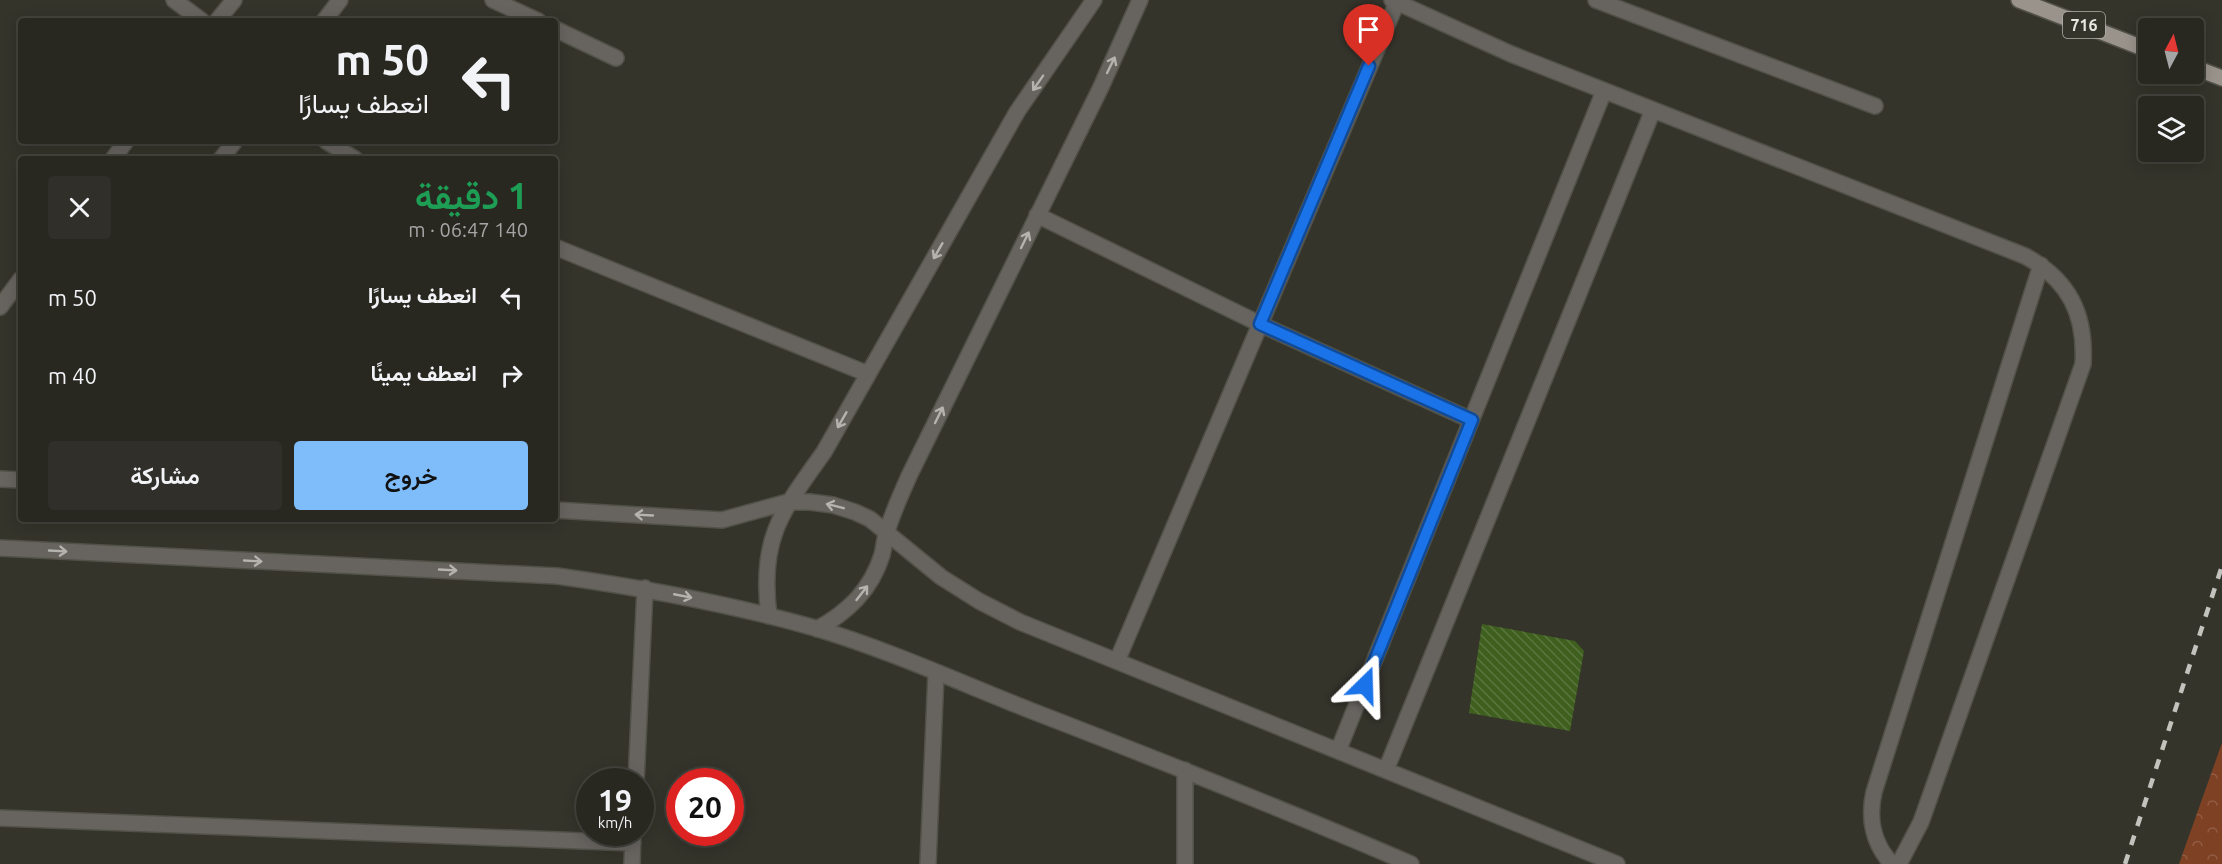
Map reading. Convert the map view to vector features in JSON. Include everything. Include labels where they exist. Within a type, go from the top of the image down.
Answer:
[{"type":"main road","name":"716","points":[[2019,0],[2138,46]]},
{"type":"main road","points":[[2204,71],[2222,78]]},
{"type":"street","points":[[174,0],[198,18]]},
{"type":"street","points":[[220,18],[234,0]]},
{"type":"street","points":[[326,18],[340,0]]},
{"type":"street","points":[[493,0],[532,18]]},
{"type":"street","points":[[770,616],[766,593],[768,558],[777,524],[788,502],[824,452],[1017,112],[1094,0]]},
{"type":"street","points":[[817,629],[852,606],[876,573],[883,553],[886,533],[909,477],[1101,87],[1140,0]]},
{"type":"street","points":[[1596,0],[1875,106]]},
{"type":"street","points":[[1117,661],[1394,1],[1511,54],[2025,256],[2041,265],[2066,289],[2075,305],[2081,324],[2084,343],[2083,364],[1921,822],[1899,864]]},
{"type":"street","points":[[558,30],[616,58]]},
{"type":"street","points":[[1338,751],[1604,91]]},
{"type":"street","points":[[1386,770],[1653,110]]},
{"type":"street","points":[[114,156],[124,144]]},
{"type":"street","points":[[223,156],[233,144]]},
{"type":"street","points":[[331,144],[349,156]]},
{"type":"street","points":[[1037,215],[1260,324],[1472,420]]},
{"type":"street","points":[[558,248],[868,374]]},
{"type":"street","points":[[1892,864],[1878,844],[1873,831],[1871,818],[1874,792],[2041,265]]},
{"type":"street","points":[[0,307],[18,283]]},
{"type":"street","points":[[0,479],[18,480]]},
{"type":"street","points":[[558,510],[722,520],[788,502],[810,502],[844,508],[870,519],[941,577],[979,601],[1020,622],[1617,864]]},
{"type":"street","points":[[0,548],[557,576],[645,588],[732,606],[817,629],[936,673],[1185,770],[1412,864]]},
{"type":"street","points":[[637,768],[645,588]]},
{"type":"street","points":[[928,864],[936,673]]},
{"type":"street","points":[[1185,770],[1185,864]]},
{"type":"street","points":[[0,818],[576,836]]},
{"type":"street","points":[[632,864],[633,846]]},
{"type":"green space","points":[[2222,743],[2222,864],[2179,864]]},
{"type":"building","points":[[1482,624],[1575,641],[1584,651],[1570,731],[1469,713]]},
{"type":"railway","points":[[2125,864],[2222,566]]},
{"type":"route","points":[[1365,685],[1472,420],[1260,324],[1369,66]]}]
